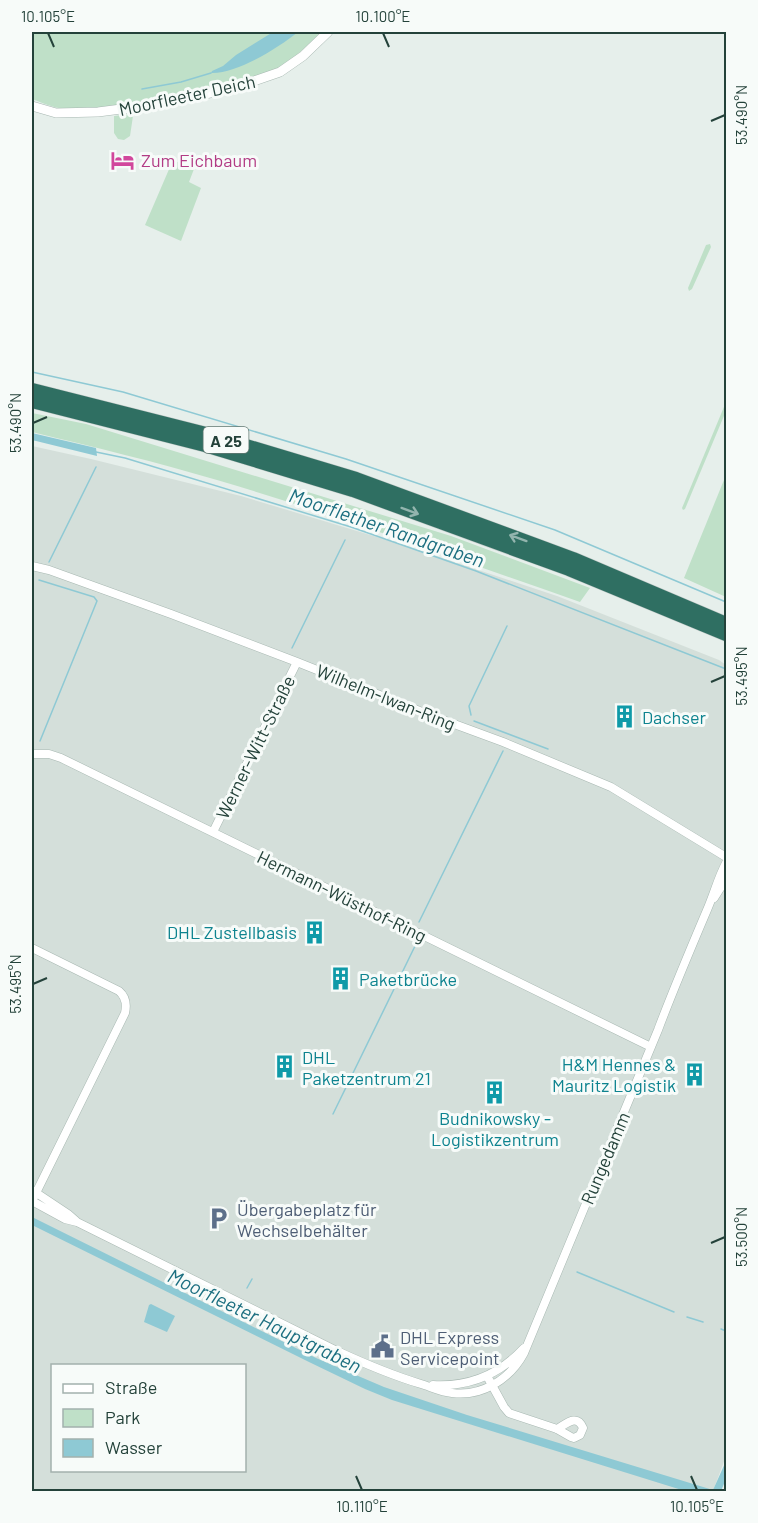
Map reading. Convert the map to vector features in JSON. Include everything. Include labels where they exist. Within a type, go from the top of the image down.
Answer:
[{"type":"highway","name":"A 25","points":[[32,390],[206,434],[357,479],[573,559],[726,624]]},
{"type":"highway","name":"A 25","points":[[32,401],[205,445],[353,490],[569,569],[726,634]]},
{"type":"street","name":"Moorfleeter Deich","points":[[32,106],[56,113],[98,112],[160,104],[237,87],[280,72],[303,56],[328,32]]},
{"type":"street","name":"Wilhelm-Iwan-Ring","points":[[32,566],[161,610],[503,742],[610,787],[726,856]]},
{"type":"street","name":"Werner-Witt-Straße","points":[[213,832],[297,662]]},
{"type":"street","name":"Hermann-Wüsthof-Ring","points":[[32,754],[49,754],[61,758],[651,1047]]},
{"type":"street","name":"Rungedamm","points":[[32,1201],[379,1370],[444,1392],[470,1392],[492,1385],[504,1378],[521,1358],[726,863]]},
{"type":"street","name":"Rungedamm","points":[[709,906],[726,879]]},
{"type":"street","points":[[32,948],[118,991],[125,998],[126,1003],[125,1013],[34,1191],[32,1201]]},
{"type":"street","name":"Rungedamm","points":[[34,1191],[77,1222]]},
{"type":"street","name":"Rungedamm","points":[[423,1385],[455,1385],[488,1376],[515,1357],[527,1343]]},
{"type":"street","points":[[488,1376],[509,1413],[557,1429]]},
{"type":"shaded area","points":[[32,446],[241,496],[400,544],[557,596],[719,660],[726,665],[726,1456],[713,1491],[32,1492]]},
{"type":"green space","points":[[32,32],[322,32],[282,67],[257,78],[117,108],[71,110],[32,99]]},
{"type":"green space","points":[[131,114],[133,116],[130,136],[124,140],[118,139],[114,133],[114,116]]},
{"type":"green space","points":[[173,160],[194,169],[189,182],[201,188],[181,241],[145,225]]},
{"type":"green space","points":[[710,244],[711,247],[689,291],[688,288],[706,245]]},
{"type":"green space","points":[[726,402],[726,411],[683,510],[682,508]]},
{"type":"green space","points":[[32,413],[86,424],[451,536],[590,588],[580,602],[263,494],[171,467],[32,432]]},
{"type":"green space","points":[[726,475],[726,597],[684,578]]},
{"type":"water","points":[[273,32],[298,32],[245,65],[211,73],[236,55]]},
{"type":"water","points":[[32,433],[96,448],[97,456],[32,440]]},
{"type":"water","points":[[32,1217],[316,1358],[384,1387],[467,1415],[713,1490],[726,1461],[726,1479],[721,1491],[685,1491],[392,1400],[309,1362],[32,1225]]},
{"type":"water","points":[[151,1304],[175,1316],[167,1332],[144,1322]]},
{"type":"waterway","points":[[142,89],[181,82],[211,73]]},
{"type":"waterway","points":[[32,372],[123,392],[346,459],[555,530],[726,602]]},
{"type":"waterway","name":"Moorflether Randgraben","points":[[96,452],[125,458],[351,527],[476,571],[726,669]]},
{"type":"waterway","points":[[49,562],[96,467]]},
{"type":"waterway","points":[[292,648],[345,540]]},
{"type":"waterway","points":[[39,580],[94,597],[97,601],[40,741]]},
{"type":"waterway","points":[[471,715],[469,706],[507,626]]},
{"type":"waterway","points":[[474,721],[548,749]]},
{"type":"waterway","points":[[419,922],[503,751]]},
{"type":"waterway","points":[[333,1114],[417,942]]},
{"type":"waterway","points":[[577,1272],[674,1312]]},
{"type":"waterway","name":"Moorfleeter Hauptgraben","points":[[247,1288],[252,1279]]},
{"type":"waterway","points":[[687,1317],[703,1322]]},
{"type":"waterway","points":[[721,1329],[726,1331]]},
{"type":"place","name":"Zum Eichbaum","points":[[123,160]]},
{"type":"place","name":"Dachser","points":[[624,717]]},
{"type":"place","name":"DHL Zustellbasis","points":[[315,932]]},
{"type":"place","name":"Paketbrücke","points":[[341,979]]},
{"type":"place","name":"DHL Paketzentrum 21","points":[[284,1067]]},
{"type":"place","name":"H&M Hennes & Mauritz Logistik","points":[[694,1074]]},
{"type":"place","name":"Budnikowsky - Logistikzentrum","points":[[495,1092]]},
{"type":"place","name":"Übergabeplatz für Wechselbehälter","points":[[219,1219]]},
{"type":"place","name":"DHL Express Servicepoint","points":[[382,1347]]}]
